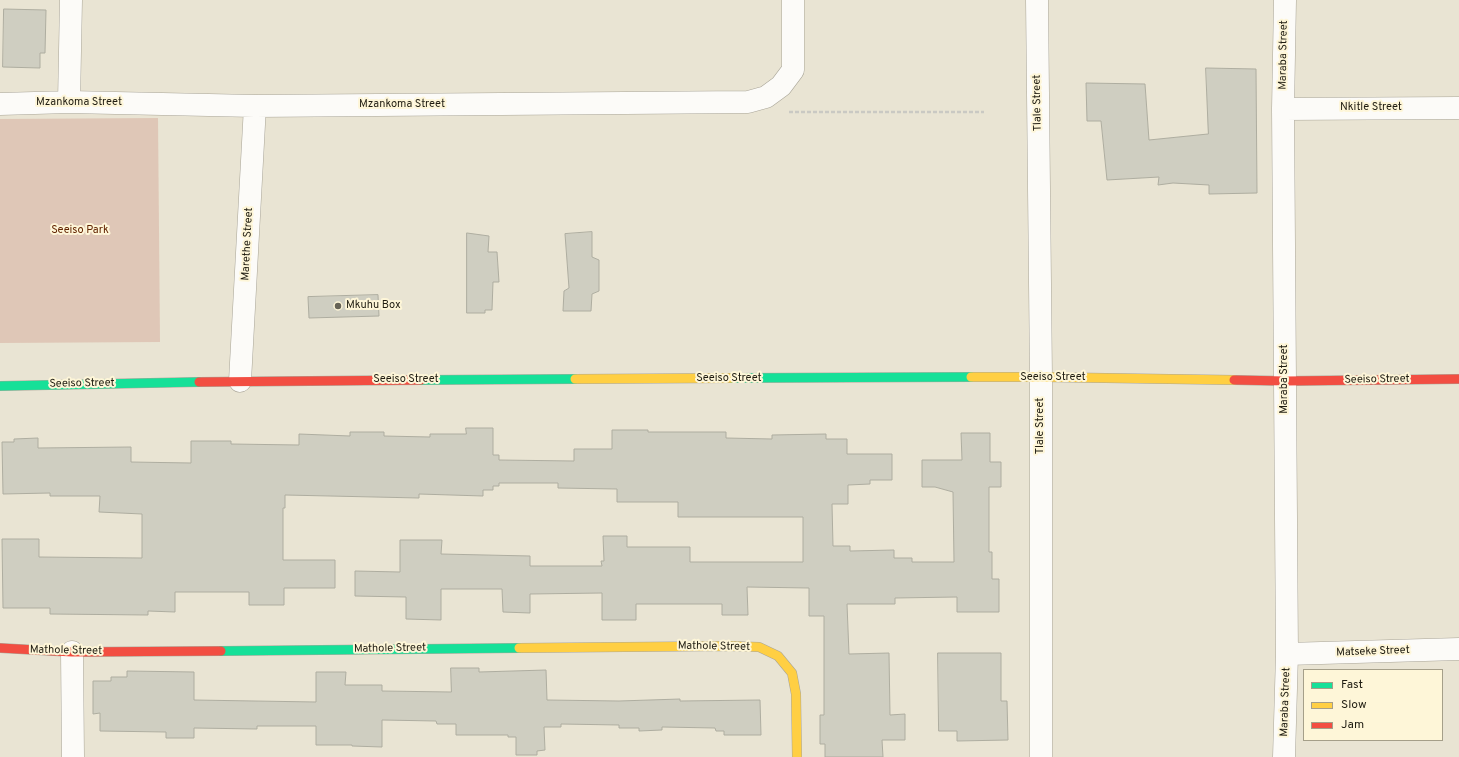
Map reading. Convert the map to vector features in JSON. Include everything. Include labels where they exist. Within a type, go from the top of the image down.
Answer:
[{"type":"street","points":[[70,102],[71,0]]},
{"type":"street","name":"Mzankoma Street","points":[[0,104],[70,102],[255,106],[748,102],[766,97],[781,86],[793,70],[793,0]]},
{"type":"street","name":"Tlale Street","points":[[1037,0],[1041,377],[1041,757]]},
{"type":"street","name":"Maraba Street","points":[[1284,757],[1287,654],[1283,109],[1285,0]]},
{"type":"street","name":"Marethe Street","points":[[240,381],[255,106]]},
{"type":"street","name":"Nkitle Street","points":[[1283,109],[1459,108]]},
{"type":"street","name":"Seeiso Street","points":[[0,386],[240,381],[1041,377],[1286,381],[1459,379]]},
{"type":"street","name":"Mathole Street","points":[[0,648],[72,652],[730,646],[759,647],[778,656],[792,673],[796,694],[797,757]]},
{"type":"street","name":"Matseke Street","points":[[1287,654],[1459,649]]},
{"type":"street","points":[[72,652],[73,757]]},
{"type":"path","points":[[760,98],[784,112],[984,112]]},
{"type":"green space","name":"Seeiso Park","points":[[158,118],[160,342],[0,343],[0,119]]},
{"type":"building","points":[[4,9],[46,10],[45,53],[40,53],[40,68],[3,67]]},
{"type":"building","points":[[1206,68],[1256,69],[1257,193],[1209,194],[1209,185],[1173,183],[1158,185],[1159,177],[1107,180],[1101,121],[1087,121],[1086,83],[1145,84],[1149,140],[1208,134]]},
{"type":"building","points":[[592,232],[592,257],[599,260],[599,291],[592,294],[591,311],[563,311],[564,291],[569,288],[565,234]]},
{"type":"building","points":[[467,233],[489,236],[488,252],[497,252],[499,282],[493,282],[492,310],[485,310],[485,313],[467,313]]},
{"type":"building","name":"Mkuhu Box","points":[[378,295],[379,316],[309,318],[308,297]]},
{"type":"building","points":[[466,428],[493,428],[493,455],[499,455],[499,460],[574,461],[574,449],[612,449],[612,430],[648,430],[648,432],[726,432],[726,438],[772,439],[772,435],[826,434],[826,439],[847,439],[847,454],[892,454],[892,480],[870,480],[870,484],[848,485],[848,504],[832,504],[833,546],[850,546],[850,551],[894,550],[894,558],[912,558],[912,562],[954,562],[953,492],[935,487],[922,487],[922,460],[962,460],[961,433],[990,433],[990,462],[1001,462],[1001,487],[989,487],[989,552],[992,552],[992,579],[999,579],[999,612],[957,612],[957,597],[895,598],[895,604],[847,604],[849,654],[889,653],[890,715],[905,714],[905,740],[882,740],[883,757],[825,757],[825,744],[820,744],[820,715],[824,715],[824,616],[809,616],[809,588],[747,587],[748,615],[722,615],[722,604],[636,604],[636,620],[602,620],[602,593],[530,594],[530,613],[503,612],[502,589],[441,589],[441,620],[406,619],[406,597],[355,596],[355,571],[400,572],[400,540],[442,540],[441,554],[530,556],[530,566],[602,566],[601,561],[604,561],[603,536],[627,536],[627,547],[690,547],[690,562],[803,562],[803,517],[678,517],[678,502],[617,502],[617,489],[558,488],[558,483],[499,483],[499,486],[493,486],[493,490],[483,490],[483,496],[419,494],[419,498],[285,495],[285,508],[283,508],[283,560],[335,560],[335,588],[284,588],[284,605],[249,605],[249,592],[175,592],[175,612],[148,611],[148,615],[50,614],[50,608],[3,608],[2,539],[39,539],[39,557],[142,558],[142,514],[99,512],[100,496],[50,496],[50,493],[3,494],[2,442],[14,442],[14,439],[38,438],[38,448],[131,447],[131,462],[191,463],[191,441],[231,441],[231,444],[299,445],[299,434],[350,436],[350,432],[384,432],[384,436],[430,437],[430,434],[466,434]]},
{"type":"building","points":[[938,653],[1001,653],[1001,701],[1007,701],[1008,740],[957,741],[957,731],[939,731]]},
{"type":"building","points":[[451,668],[479,668],[479,672],[546,670],[547,700],[760,700],[761,735],[724,735],[724,731],[716,731],[715,728],[662,727],[662,730],[639,731],[639,728],[619,728],[619,725],[561,724],[561,727],[544,727],[545,750],[537,751],[537,755],[516,755],[516,737],[508,737],[508,735],[456,735],[456,724],[437,724],[436,721],[382,720],[382,747],[316,745],[316,726],[257,726],[257,729],[194,728],[194,738],[166,738],[166,732],[100,731],[100,713],[93,714],[93,681],[111,681],[111,677],[127,677],[127,671],[194,672],[194,700],[316,702],[316,672],[346,672],[345,685],[382,685],[382,691],[451,692]]},
{"type":"traffic: fast","points":[[732,378],[971,377]]},
{"type":"traffic: fast","points":[[421,380],[575,379]]},
{"type":"traffic: fast","points":[[0,386],[199,382]]},
{"type":"traffic: fast","points":[[221,651],[519,648]]},
{"type":"traffic: slow","points":[[971,377],[1234,380]]},
{"type":"traffic: slow","points":[[575,379],[732,378]]},
{"type":"traffic: slow","points":[[519,648],[759,647],[778,656],[792,673],[796,694],[797,757]]},
{"type":"traffic: jam","points":[[1234,380],[1286,381],[1459,379]]},
{"type":"traffic: jam","points":[[199,382],[421,380]]},
{"type":"traffic: jam","points":[[0,648],[72,652],[221,651]]},
{"type":"place","name":"Mkuhu Box","points":[[338,306]]}]
